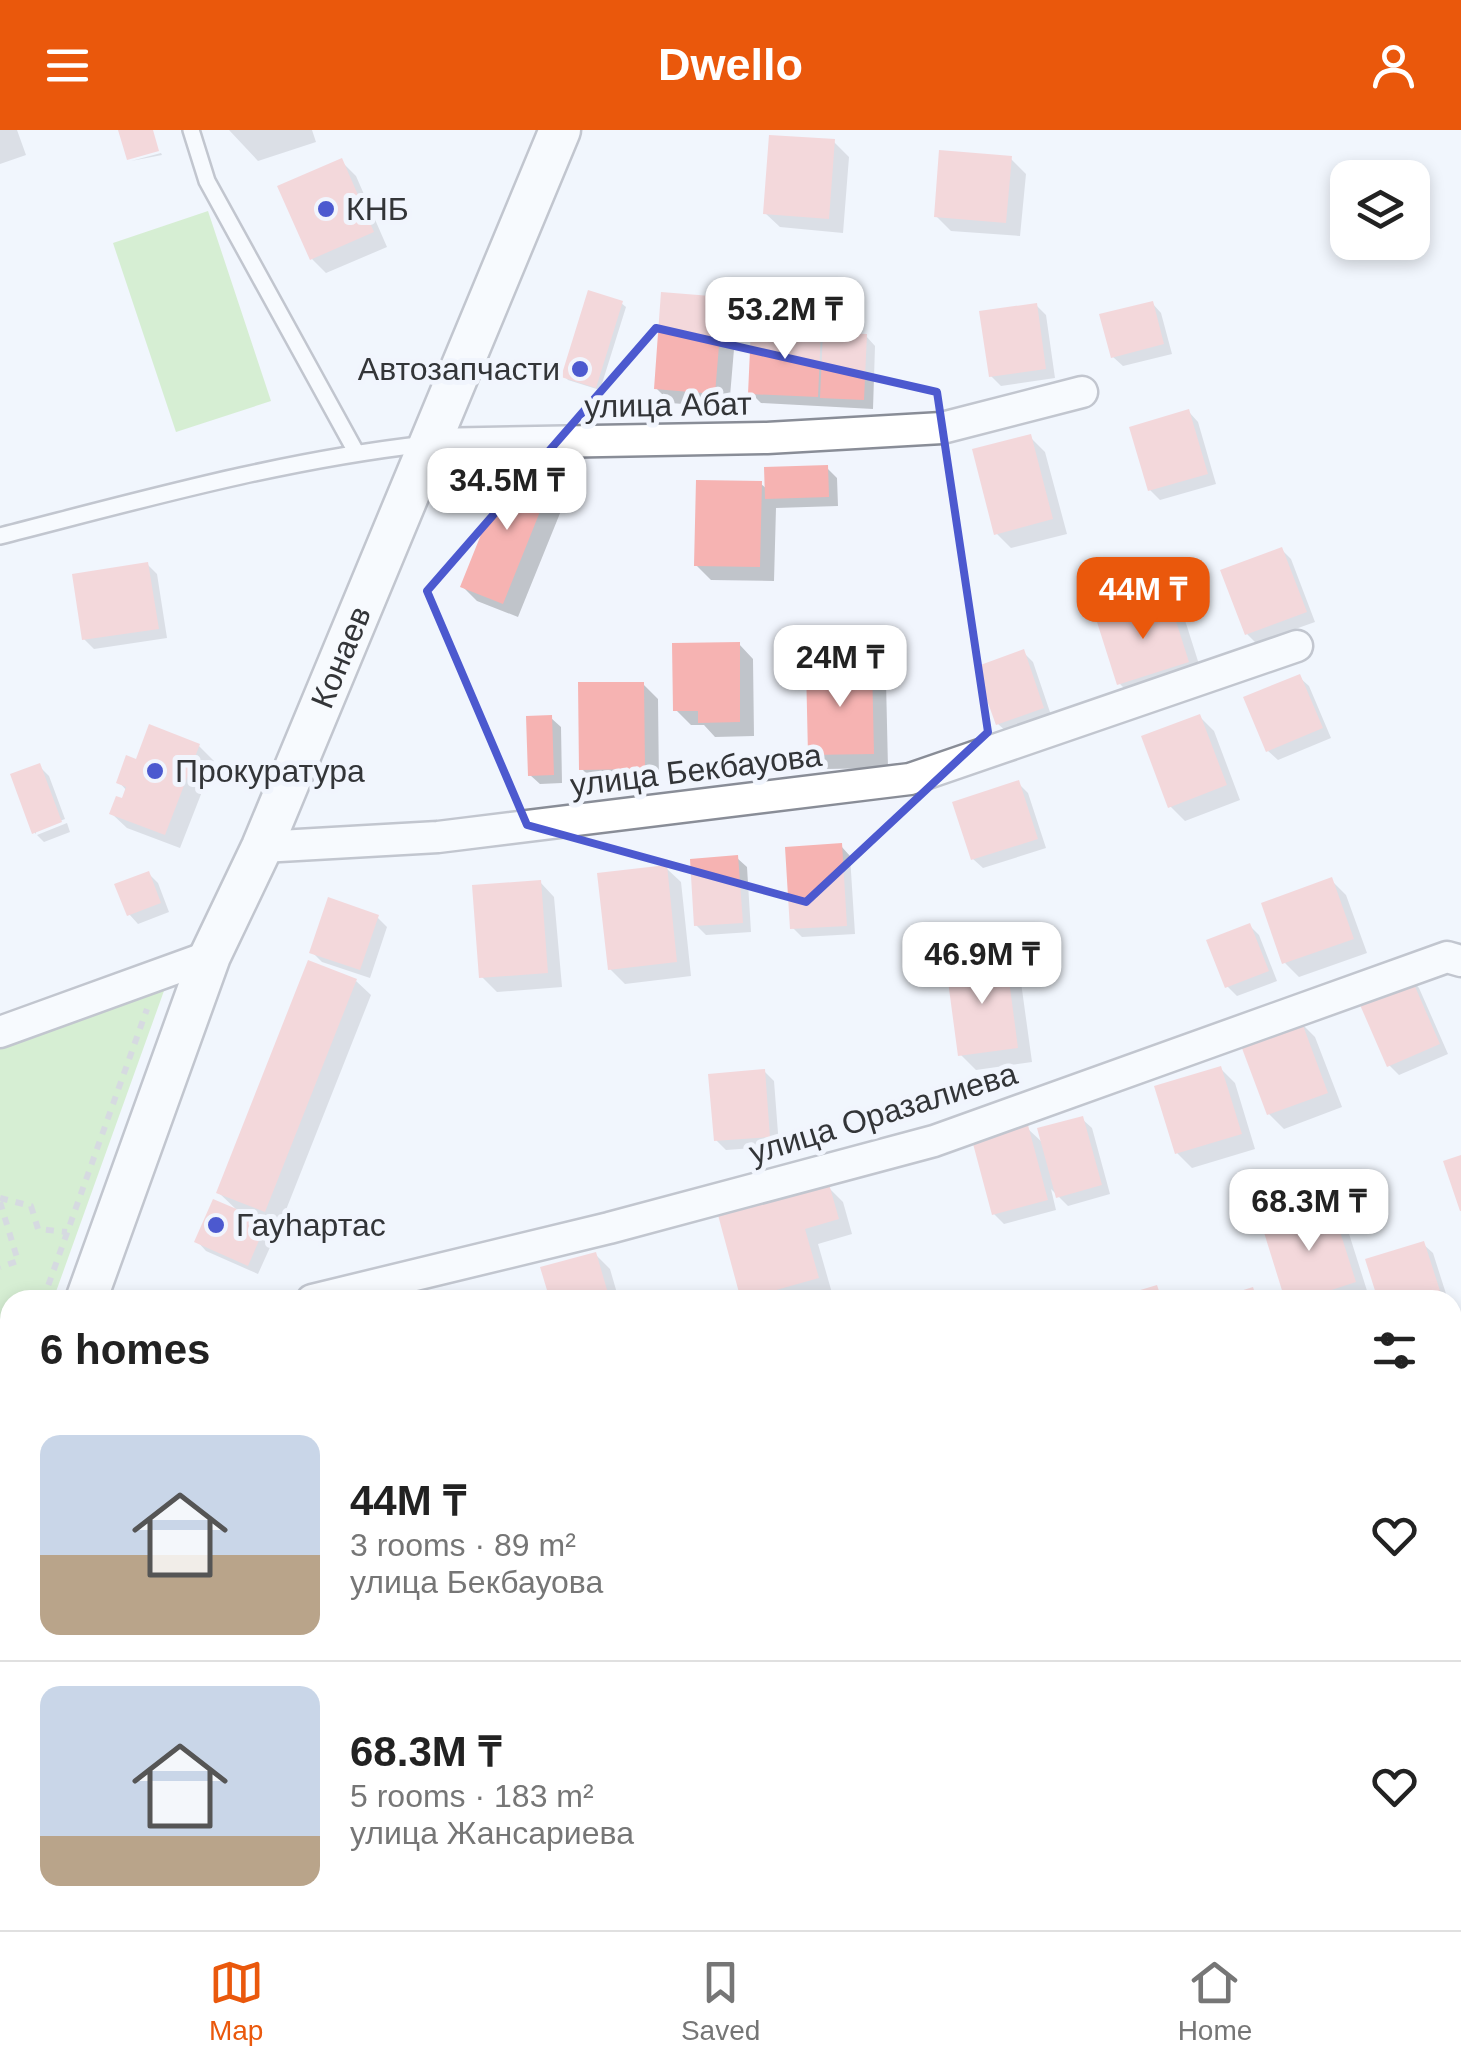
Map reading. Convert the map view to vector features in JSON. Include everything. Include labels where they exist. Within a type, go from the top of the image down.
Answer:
[{"type":"main road","name":"Конаев","points":[[90,1290],[210,956],[262,847],[560,130]]},
{"type":"street","name":"улица Абат","points":[[431,444],[766,438],[942,428],[1082,392]]},
{"type":"street","name":"улица Бекбауова","points":[[262,847],[438,837],[910,779],[1297,646]]},
{"type":"street","points":[[0,1032],[210,956]]},
{"type":"street","name":"улица Оразалиева","points":[[353,1290],[609,1228],[934,1141],[1446,957],[1461,961]]},
{"type":"lane","points":[[192,130],[208,181],[356,452]]},
{"type":"lane","points":[[0,536],[202,484],[356,452],[431,444]]},
{"type":"path","points":[[47,1290],[150,999],[131,1006]]},
{"type":"path","points":[[0,1267],[18,1261],[0,1200],[31,1206],[38,1229],[67,1232]]},
{"type":"highlighted area","points":[[656,328],[937,392],[988,732],[806,902],[527,825],[427,591]]},
{"type":"green space","points":[[208,211],[271,401],[176,432],[113,243]]},
{"type":"green space","points":[[165,988],[57,1290],[0,1290],[0,1046]]},
{"type":"building","points":[[118,130],[153,130],[159,151],[127,160]]},
{"type":"building","points":[[769,135],[835,139],[829,219],[763,214]]},
{"type":"building","points":[[939,150],[1012,156],[1006,223],[934,217]]},
{"type":"building","name":"КНБ","points":[[342,158],[374,232],[310,260],[277,186]]},
{"type":"building","points":[[588,290],[623,301],[596,388],[561,377]]},
{"type":"building","points":[[661,292],[723,297],[715,394],[654,389]]},
{"type":"building","points":[[1153,301],[1164,344],[1111,358],[1099,314]]},
{"type":"building","points":[[1037,303],[1046,369],[989,377],[979,311]]},
{"type":"building","points":[[751,328],[821,330],[818,397],[748,394]]},
{"type":"building","points":[[823,332],[867,334],[864,400],[820,398]]},
{"type":"building","points":[[1189,409],[1208,474],[1148,491],[1129,427]]},
{"type":"building","points":[[1031,434],[1053,519],[994,535],[972,449]]},
{"type":"building","points":[[510,462],[553,479],[503,604],[460,587]]},
{"type":"building","points":[[828,465],[829,497],[765,499],[764,467]]},
{"type":"building","points":[[696,480],[762,481],[760,567],[694,566]]},
{"type":"building","points":[[1282,547],[1307,612],[1245,635],[1220,570]]},
{"type":"building","points":[[148,562],[159,629],[82,640],[72,574]]},
{"type":"building","points":[[1169,599],[1189,662],[1117,685],[1097,622]]},
{"type":"building","points":[[740,642],[740,722],[698,723],[698,711],[673,711],[672,643]]},
{"type":"building","points":[[1024,649],[1044,708],[996,725],[975,667]]},
{"type":"building","points":[[872,664],[874,754],[808,755],[806,666]]},
{"type":"building","points":[[1300,674],[1323,728],[1266,752],[1243,697]]},
{"type":"building","points":[[578,682],[644,682],[645,769],[579,770]]},
{"type":"building","points":[[1200,714],[1227,785],[1168,808],[1141,736]]},
{"type":"building","points":[[552,715],[554,775],[528,776],[526,716]]},
{"type":"building","name":"Прокуратура","points":[[149,724],[200,744],[165,835],[109,814],[116,796],[122,798],[126,787],[116,783],[126,755],[136,759]]},
{"type":"building","points":[[40,763],[62,822],[32,834],[10,774]]},
{"type":"building","points":[[1019,780],[1038,839],[971,860],[952,802]]},
{"type":"building","points":[[842,843],[847,926],[790,929],[785,847]]},
{"type":"building","points":[[738,855],[743,923],[694,926],[690,859]]},
{"type":"building","points":[[667,865],[677,962],[608,970],[597,873]]},
{"type":"building","points":[[149,871],[161,903],[127,916],[114,884]]},
{"type":"building","points":[[1332,877],[1354,939],[1282,964],[1261,903]]},
{"type":"building","points":[[541,880],[548,973],[479,978],[472,885]]},
{"type":"building","points":[[328,897],[379,915],[360,970],[309,953]]},
{"type":"building","points":[[1250,923],[1269,971],[1225,988],[1206,940]]},
{"type":"building","points":[[1006,957],[1018,1048],[958,1056],[946,966]]},
{"type":"building","points":[[308,960],[357,979],[265,1212],[216,1193]]},
{"type":"building","points":[[1410,975],[1440,1044],[1387,1067],[1357,998]]},
{"type":"building","points":[[1301,1020],[1328,1093],[1267,1115],[1240,1043]]},
{"type":"building","points":[[1221,1066],[1242,1134],[1175,1154],[1154,1086]]},
{"type":"building","points":[[765,1069],[770,1137],[714,1141],[708,1074]]},
{"type":"building","points":[[1083,1116],[1102,1185],[1056,1198],[1037,1128]]},
{"type":"building","points":[[1028,1125],[1048,1200],[992,1215],[972,1140]]},
{"type":"building","points":[[1461,1155],[1461,1211],[1460,1211],[1443,1161]]},
{"type":"building","points":[[829,1184],[839,1219],[805,1229],[819,1278],[776,1290],[738,1290],[718,1215]]},
{"type":"building","points":[[213,1199],[267,1222],[248,1266],[194,1242]]},
{"type":"building","points":[[1331,1203],[1356,1282],[1332,1290],[1282,1290],[1262,1226]]},
{"type":"building","points":[[1424,1241],[1440,1290],[1375,1290],[1365,1259]]},
{"type":"building","points":[[596,1252],[607,1290],[547,1290],[540,1267]]},
{"type":"place","name":"КНБ","points":[[326,209]]},
{"type":"place","name":"Автозапчасти","points":[[580,369]]},
{"type":"place","name":"Прокуратура","points":[[155,771]]},
{"type":"place","name":"Гауһартас","points":[[216,1225]]}]
